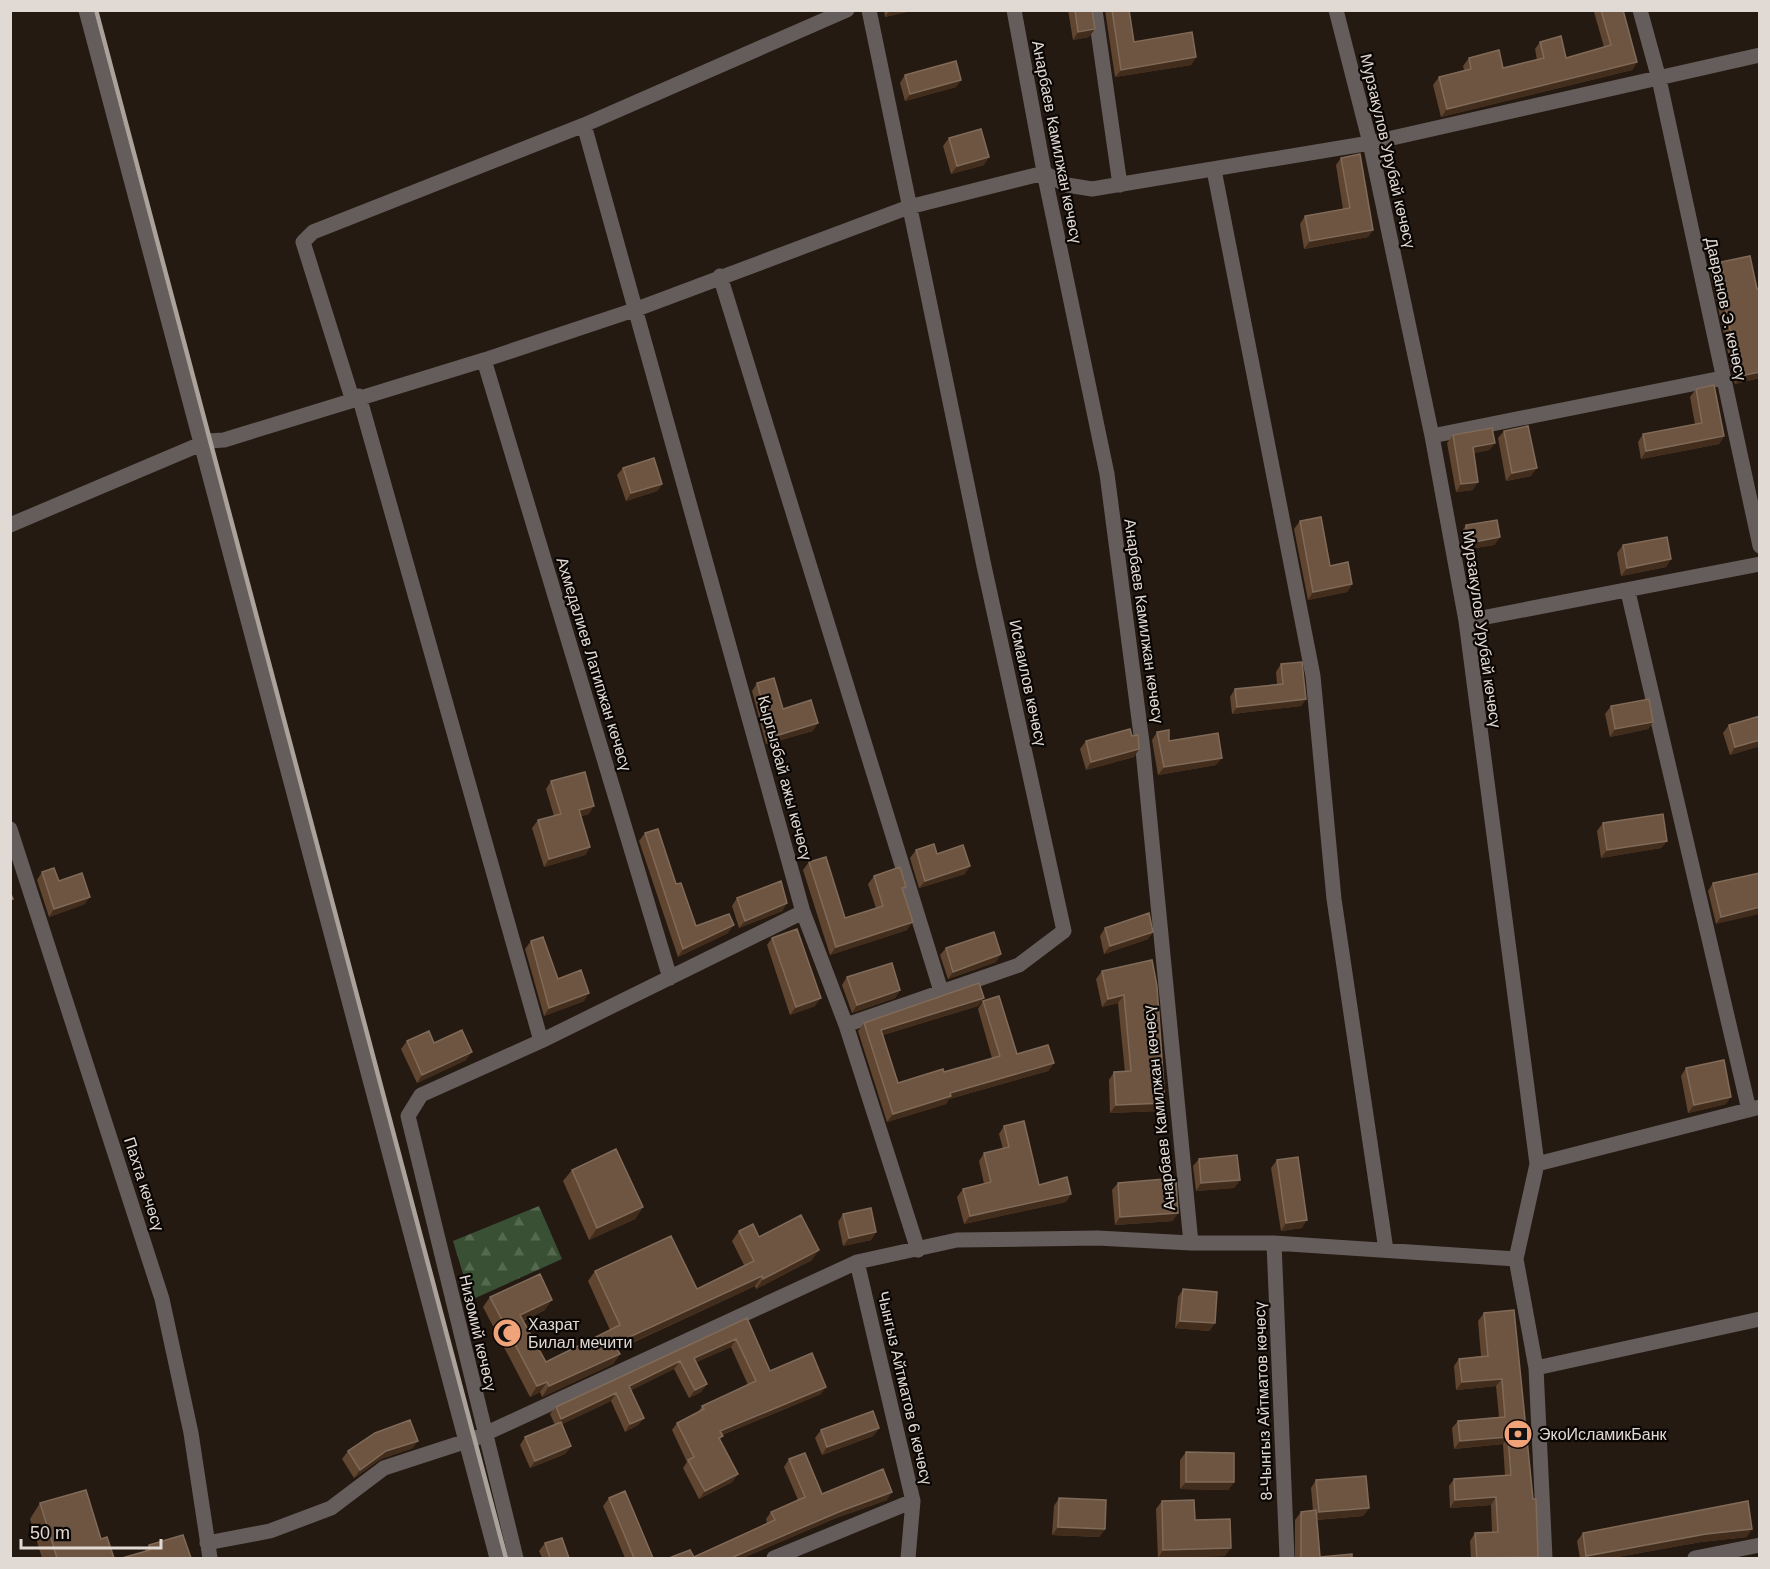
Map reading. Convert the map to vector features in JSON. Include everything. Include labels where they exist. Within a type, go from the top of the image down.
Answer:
[{"type":"street","points":[[86,10],[497,1558]]},
{"type":"street","points":[[803,912],[542,1041],[356,397],[303,242],[313,232],[584,125],[847,10]]},
{"type":"street","points":[[869,10],[909,207]]},
{"type":"street","name":"Анарбаев Камилжан көчөсү","points":[[1014,10],[1044,173],[1107,474],[1143,750],[1191,1243]]},
{"type":"street","points":[[1095,10],[1120,185]]},
{"type":"street","name":"Мурзакулов Урубай көчөсү","points":[[1336,10],[1370,143],[1432,436],[1466,621],[1537,1164],[1516,1259]]},
{"type":"street","name":"Давранов Э. көчөсү","points":[[1640,10],[1659,79],[1760,546]]},
{"type":"street","points":[[10,525],[200,444],[217,438],[224,440],[356,397],[484,360],[637,309],[909,207],[1044,173],[1067,185],[1092,189],[1370,143],[1760,56]]},
{"type":"street","name":"Кыргызбай ажы көчөсү","points":[[584,125],[803,912],[846,1025],[918,1250]]},
{"type":"street","points":[[1214,170],[1313,676],[1334,899],[1386,1250]]},
{"type":"street","name":"Исмаилов көчөсү","points":[[846,1025],[1019,965],[1064,931],[984,566],[909,207]]},
{"type":"street","points":[[720,276],[941,991]]},
{"type":"street","name":"Ахмедалиев Латипжан көчөсү","points":[[484,360],[670,978]]},
{"type":"street","points":[[1432,436],[1722,378]]},
{"type":"street","points":[[1466,621],[1628,592],[1760,564]]},
{"type":"street","points":[[1537,1164],[1754,1108],[1628,592]]},
{"type":"street","name":"Пахта көчөсү","points":[[10,829],[162,1299],[191,1433],[210,1558]]},
{"type":"street","name":"Низомий көчөсү","points":[[516,1558],[484,1435],[408,1116],[421,1095],[542,1041]]},
{"type":"street","points":[[207,1543],[270,1531],[331,1508],[384,1468],[484,1435],[857,1262],[957,1240],[1097,1238],[1191,1243],[1274,1243],[1516,1259],[1536,1368],[1545,1558]]},
{"type":"street","name":"8-Чынгыз Айтматов көчөсү","points":[[1274,1243],[1287,1558]]},
{"type":"street","name":"Чынгыз Айтматов 6 көчөсү","points":[[857,1262],[913,1502],[908,1558]]},
{"type":"street","points":[[1536,1368],[1760,1319]]},
{"type":"street","points":[[774,1558],[913,1502]]},
{"type":"street","points":[[1695,1558],[1760,1545]]},
{"type":"green space","points":[[539,1206],[562,1259],[471,1300],[453,1241]]},
{"type":"building","points":[[1075,10],[1092,10],[1095,29],[1078,32]]},
{"type":"building","points":[[1112,10],[1129,10],[1134,42],[1192,32],[1196,57],[1121,70]]},
{"type":"building","points":[[1601,10],[1623,10],[1637,62],[1447,109],[1439,77],[1471,69],[1469,58],[1499,50],[1503,68],[1544,58],[1540,42],[1561,36],[1566,58],[1611,45]]},
{"type":"building","points":[[956,61],[961,80],[910,94],[905,75]]},
{"type":"building","points":[[981,129],[989,157],[957,166],[949,138]]},
{"type":"building","points":[[1360,154],[1373,230],[1310,241],[1305,216],[1350,208],[1341,158]]},
{"type":"building","points":[[1750,256],[1757,289],[1760,289],[1760,372],[1740,376],[1716,263]]},
{"type":"building","points":[[1714,385],[1724,436],[1646,451],[1643,434],[1702,423],[1696,389]]},
{"type":"building","points":[[1528,426],[1537,468],[1512,473],[1504,431]]},
{"type":"building","points":[[1492,428],[1495,443],[1473,447],[1478,482],[1461,484],[1453,435]]},
{"type":"building","points":[[654,458],[662,484],[631,493],[623,468]]},
{"type":"building","points":[[1321,517],[1330,566],[1348,562],[1352,584],[1313,592],[1300,521]]},
{"type":"building","points":[[1497,520],[1500,537],[1469,543],[1466,525]]},
{"type":"building","points":[[1667,537],[1671,559],[1627,568],[1623,545]]},
{"type":"building","points":[[1302,662],[1306,699],[1237,707],[1235,689],[1283,684],[1281,664]]},
{"type":"building","points":[[774,678],[783,709],[811,700],[818,723],[772,737],[757,683]]},
{"type":"building","points":[[1649,699],[1653,722],[1615,729],[1611,706]]},
{"type":"building","points":[[1760,716],[1760,740],[1735,747],[1729,725]]},
{"type":"building","points":[[1130,729],[1132,736],[1138,735],[1139,749],[1091,762],[1086,741]]},
{"type":"building","points":[[1169,730],[1169,741],[1218,733],[1222,758],[1164,767],[1157,732]]},
{"type":"building","points":[[585,772],[594,806],[579,810],[590,847],[549,859],[538,820],[561,814],[551,781]]},
{"type":"building","points":[[1663,814],[1667,841],[1607,850],[1603,823]]},
{"type":"building","points":[[658,829],[676,884],[681,883],[696,926],[729,914],[734,925],[683,949],[645,833]]},
{"type":"building","points":[[934,844],[937,854],[963,845],[970,866],[925,881],[916,850]]},
{"type":"building","points":[[826,857],[845,918],[883,906],[874,876],[900,867],[906,887],[902,888],[913,922],[836,947],[809,862]]},
{"type":"building","points":[[54,868],[59,881],[82,873],[90,897],[54,909],[42,872]]},
{"type":"building","points":[[1760,873],[1760,907],[1721,917],[1713,883]]},
{"type":"building","points":[[781,881],[787,903],[745,921],[737,898]]},
{"type":"building","points":[[1149,913],[1153,932],[1110,946],[1105,928]]},
{"type":"building","points":[[797,929],[821,998],[796,1007],[772,938]]},
{"type":"building","points":[[994,932],[1001,954],[953,972],[946,948]]},
{"type":"building","points":[[543,937],[558,979],[581,970],[589,993],[549,1008],[531,941]]},
{"type":"building","points":[[1152,960],[1157,986],[1165,1103],[1116,1105],[1114,1072],[1131,1071],[1124,995],[1108,999],[1102,971]]},
{"type":"building","points":[[892,963],[900,990],[857,1005],[847,977]]},
{"type":"building","points":[[979,983],[984,998],[881,1030],[898,1083],[943,1069],[944,1072],[1000,1056],[983,1001],[999,996],[1017,1054],[1048,1045],[1054,1063],[950,1093],[951,1096],[893,1114],[864,1023]]},
{"type":"building","points":[[462,1030],[472,1052],[422,1075],[407,1041],[429,1031],[434,1043]]},
{"type":"building","points":[[1724,1060],[1731,1097],[1694,1105],[1686,1068]]},
{"type":"building","points":[[1024,1121],[1039,1185],[1067,1177],[1071,1194],[970,1216],[963,1189],[991,1182],[984,1153],[1009,1147],[1004,1126]]},
{"type":"building","points":[[616,1149],[643,1207],[597,1228],[572,1170]]},
{"type":"building","points":[[1237,1155],[1240,1180],[1201,1183],[1199,1159]]},
{"type":"building","points":[[1298,1157],[1307,1220],[1286,1223],[1277,1160]]},
{"type":"building","points":[[1176,1178],[1178,1213],[1120,1217],[1118,1183]]},
{"type":"building","points":[[871,1208],[876,1232],[849,1238],[843,1214]]},
{"type":"building","points":[[801,1215],[819,1250],[763,1279],[762,1276],[614,1344],[620,1354],[549,1386],[547,1382],[537,1386],[490,1297],[540,1274],[552,1300],[520,1315],[546,1362],[620,1325],[595,1271],[671,1236],[697,1289],[754,1261],[739,1231],[753,1224],[759,1237]]},
{"type":"building","points":[[1183,1289],[1217,1292],[1215,1323],[1180,1321]]},
{"type":"building","points":[[1514,1310],[1533,1499],[1536,1499],[1538,1557],[1477,1558],[1475,1533],[1498,1532],[1496,1497],[1455,1500],[1454,1479],[1511,1475],[1508,1437],[1460,1441],[1458,1421],[1505,1417],[1502,1379],[1462,1382],[1459,1359],[1488,1356],[1484,1313]]},
{"type":"building","points":[[747,1318],[770,1371],[812,1353],[826,1387],[720,1431],[723,1436],[719,1438],[738,1474],[705,1491],[688,1460],[694,1457],[677,1423],[704,1409],[702,1406],[756,1381],[736,1339],[694,1358],[707,1384],[695,1390],[680,1361],[629,1386],[644,1418],[630,1424],[616,1393],[561,1419],[556,1407]]},
{"type":"building","points":[[873,1411],[879,1428],[827,1447],[821,1430]]},
{"type":"building","points":[[410,1420],[418,1441],[386,1451],[360,1470],[348,1451],[375,1433]]},
{"type":"building","points":[[561,1422],[571,1446],[535,1461],[525,1437]]},
{"type":"building","points":[[1186,1452],[1234,1453],[1234,1482],[1186,1482]]},
{"type":"building","points":[[805,1453],[822,1494],[883,1469],[892,1492],[731,1558],[669,1558],[690,1550],[694,1557],[775,1520],[771,1512],[805,1497],[789,1459]]},
{"type":"building","points":[[1366,1476],[1369,1508],[1319,1512],[1316,1480]]},
{"type":"building","points":[[86,1490],[101,1539],[107,1537],[114,1558],[57,1558],[40,1503]]},
{"type":"building","points":[[625,1491],[653,1558],[634,1558],[609,1498]]},
{"type":"building","points":[[1059,1498],[1106,1500],[1105,1529],[1058,1527]]},
{"type":"building","points":[[1194,1500],[1195,1520],[1230,1519],[1231,1548],[1163,1550],[1162,1501]]},
{"type":"building","points":[[1748,1501],[1752,1529],[1706,1534],[1586,1556],[1583,1533]]},
{"type":"building","points":[[1316,1510],[1320,1557],[1352,1554],[1352,1558],[1301,1558],[1301,1512]]},
{"type":"building","points":[[183,1535],[191,1558],[122,1558],[150,1550],[149,1545]]},
{"type":"building","points":[[562,1538],[569,1558],[550,1558],[545,1543]]},
{"type":"railway","points":[[96,10],[506,1558]]},
{"type":"place","name":"Хазрат Билал мечити","points":[[507,1333]]},
{"type":"place","name":"ЭкоИсламикБанк","points":[[1518,1434]]}]
